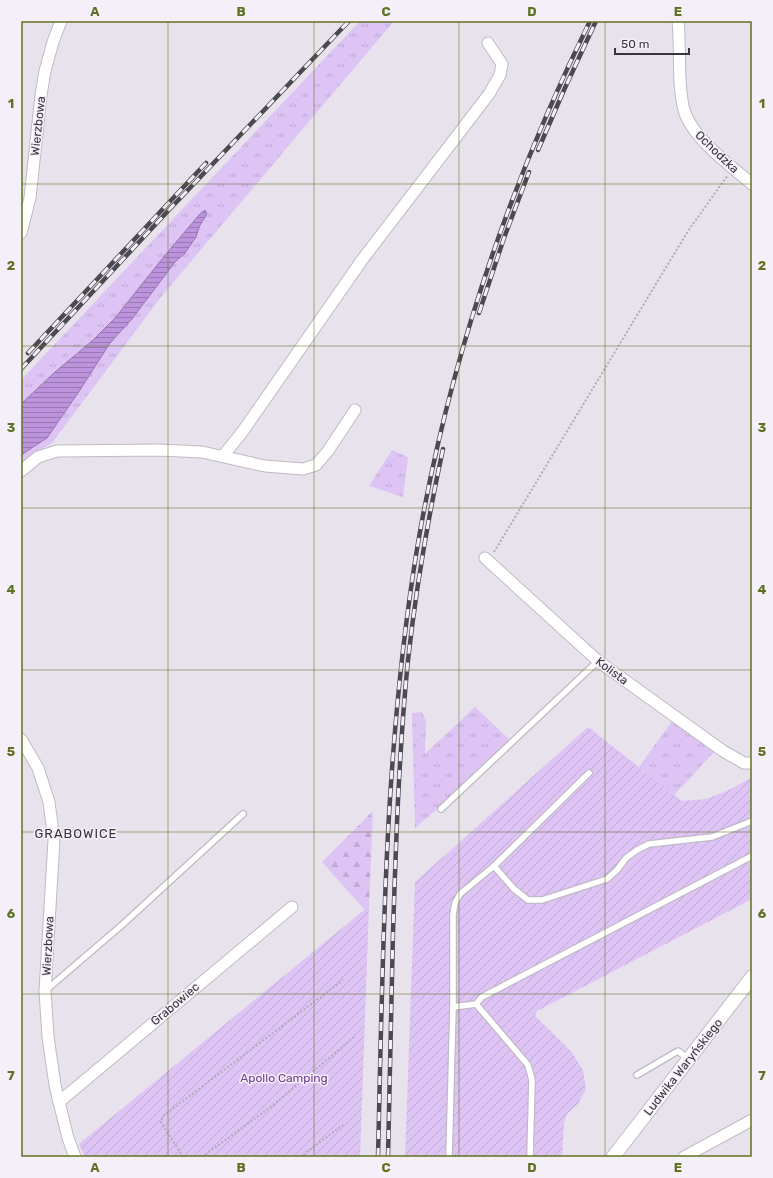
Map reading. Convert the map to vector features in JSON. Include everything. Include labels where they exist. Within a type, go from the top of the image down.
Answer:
[{"type":"street","name":"Wierzbowa","points":[[21,233],[30,198],[45,71],[53,42],[61,21]]},
{"type":"street","name":"Ochodzka","points":[[678,21],[681,90],[684,110],[690,125],[700,138],[752,184]]},
{"type":"street","points":[[223,456],[243,431],[362,260],[489,94],[500,75],[502,64],[488,43]]},
{"type":"street","points":[[21,471],[38,457],[57,451],[159,450],[202,452],[265,466],[303,469],[316,465],[328,451],[355,410]]},
{"type":"street","name":"Kolista","points":[[487,560],[598,661],[723,751],[744,763],[752,763]]},
{"type":"street","name":"Wierzbowa","points":[[21,739],[38,768],[47,795],[54,840],[45,991],[48,1037],[59,1102],[68,1138],[75,1157]]},
{"type":"street","name":"Grabowiec","points":[[59,1102],[292,907]]},
{"type":"street","name":"Ludwika Waryńskiego","points":[[613,1157],[752,977]]},
{"type":"street","points":[[684,1157],[752,1120]]},
{"type":"lane","points":[[441,809],[598,661]]},
{"type":"lane","points":[[449,1157],[453,914],[455,903],[460,894],[494,866],[589,773]]},
{"type":"lane","points":[[45,991],[122,925],[242,814]]},
{"type":"lane","points":[[494,866],[514,889],[528,900],[542,900],[607,879],[617,870],[626,858],[649,844],[712,837],[752,821]]},
{"type":"lane","points":[[452,1007],[476,1004],[482,997],[752,856]]},
{"type":"lane","points":[[476,1004],[528,1065],[532,1080],[530,1157]]},
{"type":"lane","points":[[637,1075],[678,1051],[689,1059]]},
{"type":"path","points":[[487,560],[688,231],[733,168]]},
{"type":"path","points":[[183,1157],[161,1122],[163,1116],[344,980]]},
{"type":"path","points":[[202,1157],[272,1106],[354,1037]]},
{"type":"path","points":[[300,1157],[343,1125]]},
{"type":"green space","points":[[360,21],[394,21],[161,297],[52,443],[34,453],[21,464],[21,455],[47,438],[110,343],[132,319],[175,262],[185,253],[196,237],[200,225],[207,215],[132,297],[115,318],[92,341],[55,372],[21,404],[21,380]]},
{"type":"green space","points":[[392,450],[408,457],[403,497],[369,486]]},
{"type":"green space","points":[[475,707],[510,740],[415,828],[412,713],[422,712],[426,721],[425,754]]},
{"type":"green space","points":[[673,720],[715,751],[674,795],[639,767]]},
{"type":"green space","points":[[588,727],[682,801],[707,799],[733,788],[752,777],[752,899],[537,1011],[535,1016],[570,1050],[583,1070],[586,1089],[578,1104],[567,1114],[564,1122],[562,1157],[405,1157],[415,882]]},
{"type":"green space","points":[[373,811],[369,906],[365,910],[322,862]]},
{"type":"green space","name":"Apollo Camping","points":[[369,906],[360,1157],[85,1157],[79,1144]]},
{"type":"shaded area","points":[[205,210],[207,214],[200,225],[196,237],[185,253],[175,262],[132,319],[110,343],[47,438],[21,455],[21,404],[55,372],[92,341],[115,318],[162,259],[199,215]]},
{"type":"railway","points":[[21,369],[167,212],[349,21]]},
{"type":"railway","points":[[378,1157],[384,928],[391,776],[406,625],[417,549],[430,480],[446,412],[484,279],[507,213],[533,148],[560,84],[590,21]]},
{"type":"railway","points":[[538,150],[596,21]]},
{"type":"railway","points":[[28,353],[206,163]]},
{"type":"railway","points":[[479,313],[504,238],[529,172]]},
{"type":"railway","points":[[388,1157],[395,864],[405,694],[411,633],[427,527],[443,449]]},
{"type":"district","name":"GRABOWICE","points":[[76,833]]}]
